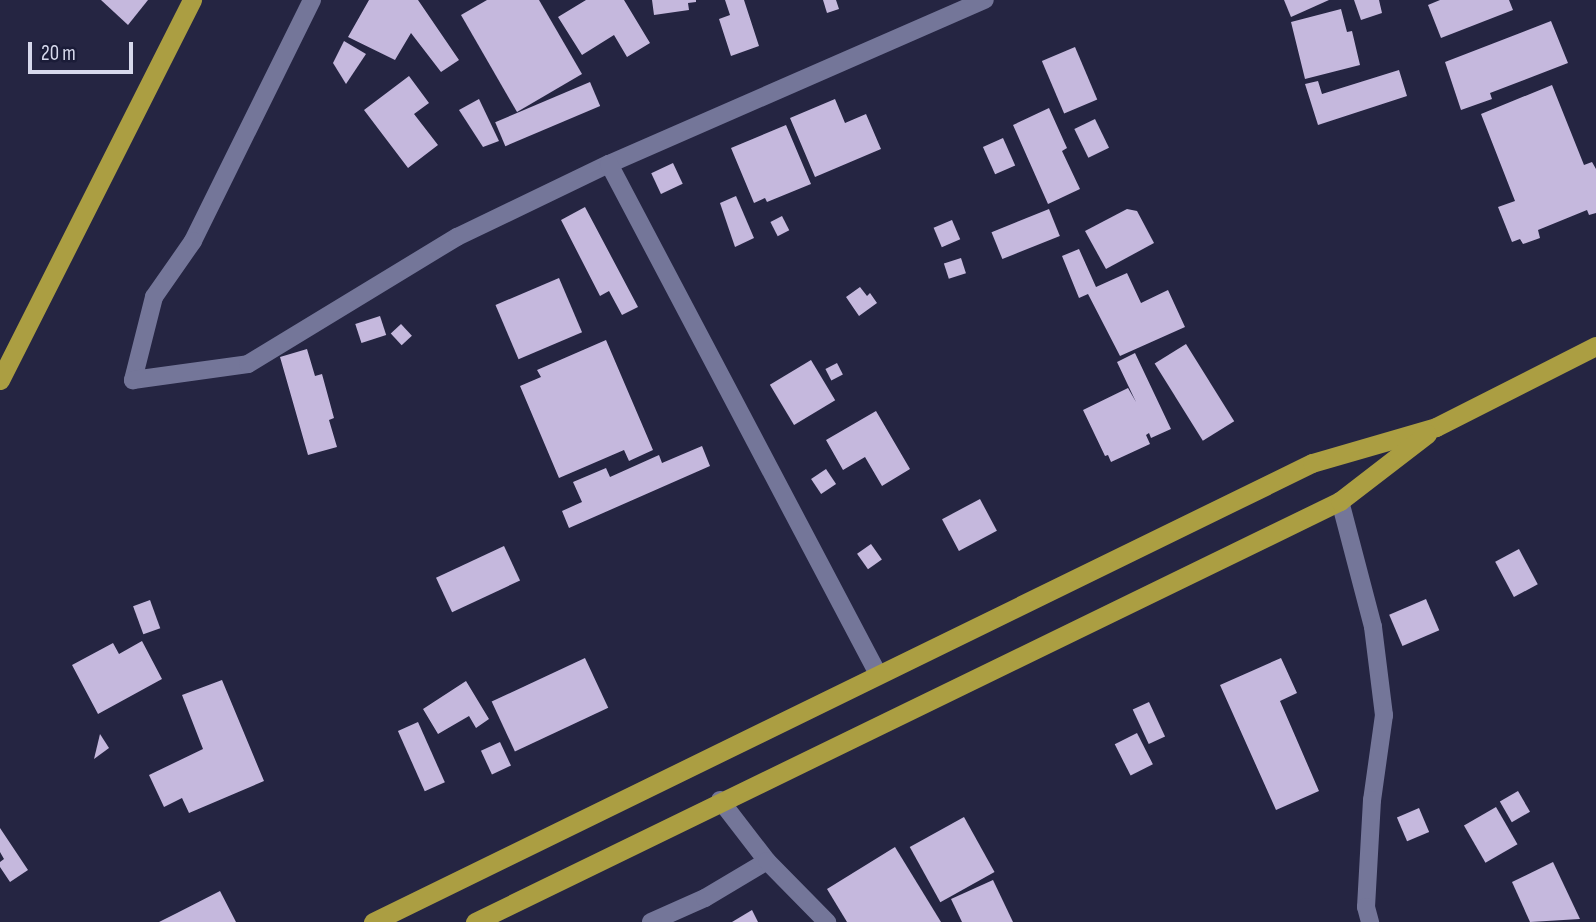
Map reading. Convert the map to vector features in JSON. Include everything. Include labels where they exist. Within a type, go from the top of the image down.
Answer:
[{"type":"highway","points":[[0,380],[192,0]]},
{"type":"highway","points":[[475,922],[720,800],[1340,501],[1436,427],[1596,346]]},
{"type":"highway","points":[[373,922],[1311,463],[1436,427]]},
{"type":"street","points":[[312,0],[192,241],[154,297],[133,380],[248,364],[457,237],[609,164],[985,0]]},
{"type":"street","points":[[609,164],[878,674]]},
{"type":"street","points":[[1340,501],[1373,627],[1384,715],[1371,800],[1366,907],[1370,922]]},
{"type":"street","points":[[720,800],[767,861],[827,922]]},
{"type":"street","points":[[651,922],[705,898],[767,861]]},
{"type":"building","points":[[101,0],[148,0],[128,25]]},
{"type":"building","points":[[369,0],[418,0],[459,60],[441,72],[411,33],[395,60],[348,37]]},
{"type":"building","points":[[487,0],[539,0],[582,74],[517,112],[461,15]]},
{"type":"building","points":[[586,0],[624,0],[650,43],[627,57],[614,35],[582,55],[558,17]]},
{"type":"building","points":[[652,0],[696,2],[688,3],[689,10],[654,15]]},
{"type":"building","points":[[725,0],[744,0],[759,46],[731,56],[719,19],[730,15]]},
{"type":"building","points":[[823,0],[836,0],[839,9],[827,13]]},
{"type":"building","points":[[1284,0],[1329,0],[1291,17]]},
{"type":"building","points":[[1354,0],[1379,0],[1382,13],[1361,20]]},
{"type":"building","points":[[1440,0],[1509,0],[1513,10],[1441,38],[1428,5]]},
{"type":"building","points":[[1341,9],[1347,32],[1352,31],[1360,65],[1305,79],[1291,22]]},
{"type":"building","points":[[1551,21],[1568,63],[1490,93],[1492,99],[1461,110],[1445,62]]},
{"type":"building","points":[[344,41],[366,54],[346,84],[333,63]]},
{"type":"building","points":[[1075,47],[1097,99],[1064,114],[1042,61]]},
{"type":"building","points":[[1399,70],[1407,96],[1318,125],[1305,84],[1318,81],[1322,94]]},
{"type":"building","points":[[409,76],[429,103],[414,114],[438,145],[408,168],[364,110]]},
{"type":"building","points":[[590,82],[600,106],[505,146],[495,122]]},
{"type":"building","points":[[1552,85],[1584,165],[1592,162],[1596,169],[1596,213],[1589,215],[1587,210],[1538,230],[1540,238],[1523,244],[1520,239],[1512,242],[1498,207],[1515,201],[1481,114]]},
{"type":"building","points":[[479,99],[499,141],[483,147],[459,110]]},
{"type":"building","points":[[835,99],[845,123],[866,114],[881,149],[815,177],[790,118]]},
{"type":"building","points":[[1049,108],[1067,148],[1062,151],[1080,189],[1048,204],[1013,125]]},
{"type":"building","points":[[1095,119],[1109,148],[1088,158],[1074,129]]},
{"type":"building","points":[[786,125],[811,184],[767,202],[765,198],[754,203],[731,148]]},
{"type":"building","points":[[1003,138],[1015,165],[995,174],[983,147]]},
{"type":"building","points":[[673,163],[683,184],[661,194],[651,173]]},
{"type":"building","points":[[736,196],[754,238],[735,247],[720,203]]},
{"type":"building","points":[[585,207],[638,307],[622,315],[609,291],[600,296],[561,220]]},
{"type":"building","points":[[1049,209],[1060,236],[1002,259],[992,232]]},
{"type":"building","points":[[1127,209],[1137,211],[1154,243],[1106,269],[1085,231]]},
{"type":"building","points":[[782,216],[789,230],[778,236],[770,222]]},
{"type":"building","points":[[952,220],[960,239],[942,247],[934,228]]},
{"type":"building","points":[[1079,249],[1096,287],[1127,273],[1141,303],[1168,290],[1185,327],[1120,356],[1088,294],[1079,298],[1062,256]]},
{"type":"building","points":[[961,258],[966,273],[949,279],[944,264]]},
{"type":"building","points":[[559,278],[582,332],[519,359],[495,305]]},
{"type":"building","points":[[860,287],[867,296],[870,293],[877,303],[859,316],[846,297]]},
{"type":"building","points":[[380,316],[386,335],[361,343],[355,324]]},
{"type":"building","points":[[401,324],[412,336],[402,345],[391,334]]},
{"type":"building","points":[[606,340],[653,450],[629,461],[624,450],[559,478],[520,386],[541,377],[537,370]]},
{"type":"building","points":[[1186,344],[1234,421],[1203,441],[1155,364]]},
{"type":"building","points":[[307,349],[315,376],[322,374],[334,418],[329,420],[337,447],[308,455],[280,357]]},
{"type":"building","points":[[1135,353],[1171,429],[1151,438],[1149,433],[1146,435],[1150,444],[1111,462],[1108,455],[1105,456],[1083,410],[1128,388],[1136,402],[1117,362]]},
{"type":"building","points":[[811,360],[835,400],[794,425],[770,385]]},
{"type":"building","points":[[837,363],[843,375],[831,380],[825,369]]},
{"type":"building","points":[[876,411],[910,469],[882,486],[865,457],[843,470],[826,440]]},
{"type":"building","points":[[702,446],[710,466],[569,528],[562,511],[582,502],[573,482],[606,468],[610,477],[659,455],[662,463]]},
{"type":"building","points":[[826,469],[836,484],[821,494],[811,479]]},
{"type":"building","points":[[980,499],[997,531],[959,551],[942,519]]},
{"type":"building","points":[[871,544],[882,560],[868,569],[857,554]]},
{"type":"building","points":[[504,546],[520,580],[452,612],[436,578]]},
{"type":"building","points":[[1519,549],[1538,584],[1514,597],[1495,562]]},
{"type":"building","points":[[1426,599],[1439,630],[1402,646],[1389,615]]},
{"type":"building","points":[[150,600],[160,628],[143,634],[133,606]]},
{"type":"building","points":[[142,641],[162,679],[98,714],[72,665],[113,643],[119,654]]},
{"type":"building","points":[[585,658],[608,708],[515,751],[492,702]]},
{"type":"building","points":[[1281,658],[1297,693],[1280,701],[1319,791],[1276,810],[1220,685]]},
{"type":"building","points":[[222,680],[264,781],[189,813],[182,798],[164,807],[149,775],[203,749],[182,695]]},
{"type":"building","points":[[466,681],[489,719],[476,728],[469,716],[438,734],[423,709]]},
{"type":"building","points":[[1149,702],[1165,736],[1149,744],[1133,710]]},
{"type":"building","points":[[418,722],[445,782],[425,791],[398,731]]},
{"type":"building","points":[[1137,733],[1153,764],[1131,776],[1115,744]]},
{"type":"building","points":[[100,734],[109,748],[94,759]]},
{"type":"building","points":[[500,742],[511,766],[492,774],[481,751]]},
{"type":"building","points":[[1518,791],[1530,812],[1512,822],[1500,802]]},
{"type":"building","points":[[1496,807],[1518,844],[1485,863],[1464,825]]},
{"type":"building","points":[[1419,808],[1429,832],[1407,841],[1397,817]]},
{"type":"building","points":[[964,817],[995,872],[940,902],[910,847]]},
{"type":"building","points":[[0,828],[28,870],[10,882],[0,867],[0,862],[4,859],[0,852]]},
{"type":"building","points":[[895,847],[941,922],[847,922],[827,889]]},
{"type":"building","points":[[1553,862],[1580,919],[1530,922],[1512,882]]},
{"type":"building","points":[[993,880],[1013,922],[962,922],[951,899]]},
{"type":"building","points":[[220,891],[236,922],[159,922],[177,913]]},
{"type":"building","points":[[752,910],[758,922],[732,922]]}]
